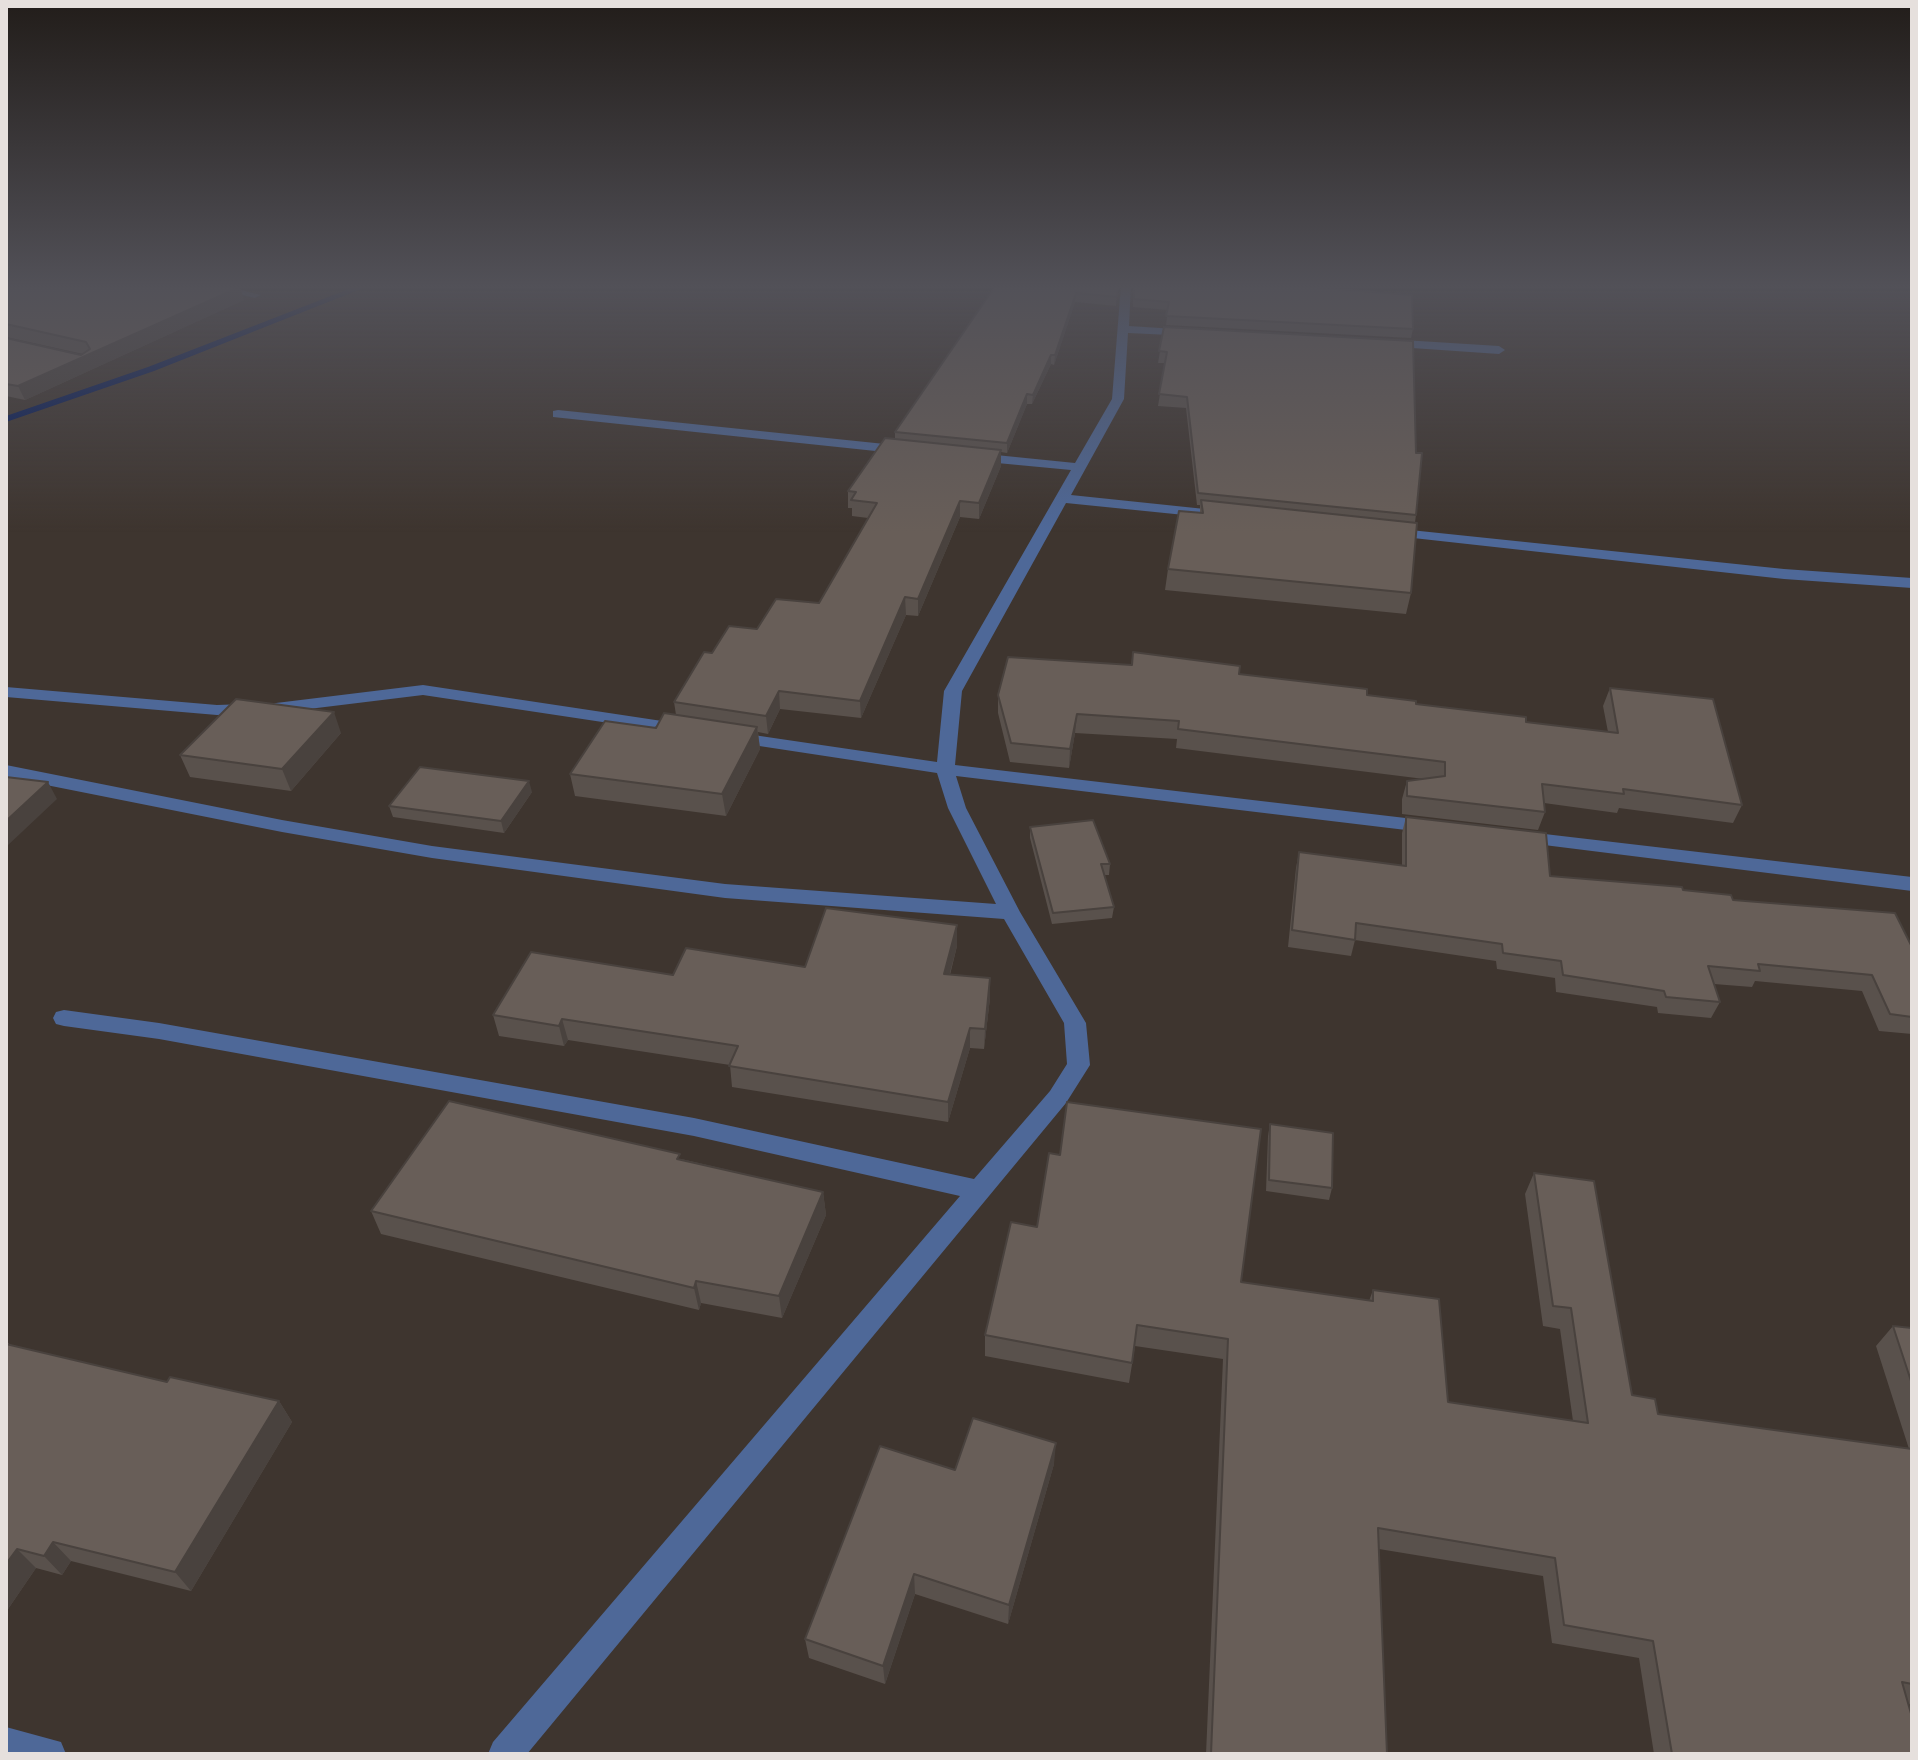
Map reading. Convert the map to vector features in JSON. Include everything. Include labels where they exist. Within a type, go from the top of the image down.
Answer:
[{"type":"street","points":[[505,1754],[1058,1097],[1079,1065],[1075,1023],[1010,912],[957,808],[945,769],[953,691],[1118,399],[1120,367]]},
{"type":"street","points":[[558,414],[921,451]]},
{"type":"street","points":[[969,456],[1079,467]]},
{"type":"street","points":[[1060,498],[1233,516]]},
{"type":"street","points":[[1375,531],[1784,574],[1912,583]]},
{"type":"street","points":[[6,692],[217,710],[276,708],[423,690],[945,769],[1452,830]]},
{"type":"street","points":[[6,771],[282,826],[432,852],[725,891],[1010,912]]},
{"type":"street","points":[[1500,835],[1912,884]]},
{"type":"street","points":[[64,1018],[159,1031],[694,1127],[978,1190]]},
{"type":"street","points":[[6,1744],[49,1754]]},
{"type":"building","points":[[6,367],[60,367],[18,386],[6,384]]},
{"type":"building","points":[[940,367],[1046,367],[1033,395],[1027,394],[1007,443],[895,432]]},
{"type":"building","points":[[1164,367],[1414,367],[1416,453],[1422,453],[1416,515],[1198,493],[1187,397],[1159,394]]},
{"type":"building","points":[[885,438],[1001,450],[979,503],[960,501],[918,599],[905,597],[860,701],[779,691],[766,716],[674,702],[704,652],[712,653],[729,626],[757,629],[776,599],[819,603],[877,503],[851,500],[856,492],[848,491]]},
{"type":"building","points":[[1201,500],[1417,523],[1411,593],[1168,569],[1179,511],[1203,513]]},
{"type":"building","points":[[1133,652],[1240,666],[1239,674],[1367,689],[1367,695],[1416,701],[1416,704],[1526,717],[1526,722],[1618,733],[1610,688],[1713,699],[1742,805],[1623,789],[1624,794],[1542,784],[1545,812],[1407,796],[1407,781],[1445,776],[1445,762],[1178,729],[1179,721],[1077,714],[1070,749],[1011,743],[998,695],[1008,657],[1132,665]]},
{"type":"building","points":[[236,699],[334,712],[282,769],[180,755]]},
{"type":"building","points":[[664,713],[757,727],[722,794],[570,774],[605,721],[656,728]]},
{"type":"building","points":[[420,767],[529,781],[501,821],[389,806]]},
{"type":"building","points":[[6,777],[48,782],[6,821]]},
{"type":"building","points":[[1406,817],[1546,833],[1550,876],[1682,887],[1683,890],[1731,895],[1733,900],[1895,913],[1912,947],[1912,1017],[1890,1014],[1872,975],[1758,964],[1760,971],[1708,966],[1720,1002],[1666,997],[1664,991],[1563,975],[1561,961],[1503,953],[1502,944],[1356,923],[1355,940],[1292,930],[1299,852],[1406,866]]},
{"type":"building","points":[[1093,820],[1110,864],[1101,864],[1114,907],[1053,913],[1030,827]]},
{"type":"building","points":[[826,908],[957,925],[944,974],[990,978],[985,1029],[970,1028],[948,1102],[729,1066],[738,1046],[562,1019],[559,1026],[493,1015],[531,952],[673,975],[686,948],[805,967]]},
{"type":"building","points":[[449,1101],[680,1154],[677,1159],[823,1192],[779,1296],[696,1281],[694,1288],[371,1211]]},
{"type":"building","points":[[1067,1102],[1261,1129],[1241,1282],[1373,1301],[1373,1290],[1439,1299],[1448,1402],[1588,1423],[1571,1308],[1553,1306],[1534,1173],[1594,1181],[1632,1395],[1655,1399],[1658,1414],[1912,1449],[1912,1684],[1902,1682],[1912,1717],[1912,1754],[1672,1754],[1653,1641],[1564,1625],[1555,1558],[1378,1528],[1387,1754],[1211,1754],[1228,1339],[1137,1325],[1132,1363],[985,1335],[1011,1222],[1037,1227],[1049,1153],[1060,1155]]},
{"type":"building","points":[[1270,1124],[1333,1133],[1332,1188],[1269,1180]]},
{"type":"building","points":[[1893,1326],[1912,1328],[1912,1384]]},
{"type":"building","points":[[6,1344],[167,1382],[170,1377],[279,1401],[175,1572],[53,1542],[44,1556],[17,1549],[6,1564]]},
{"type":"building","points":[[973,1418],[1056,1443],[1009,1605],[914,1574],[883,1666],[805,1639],[880,1446],[955,1470]]},
{"type":"waterway","points":[[6,419],[156,367]]}]
